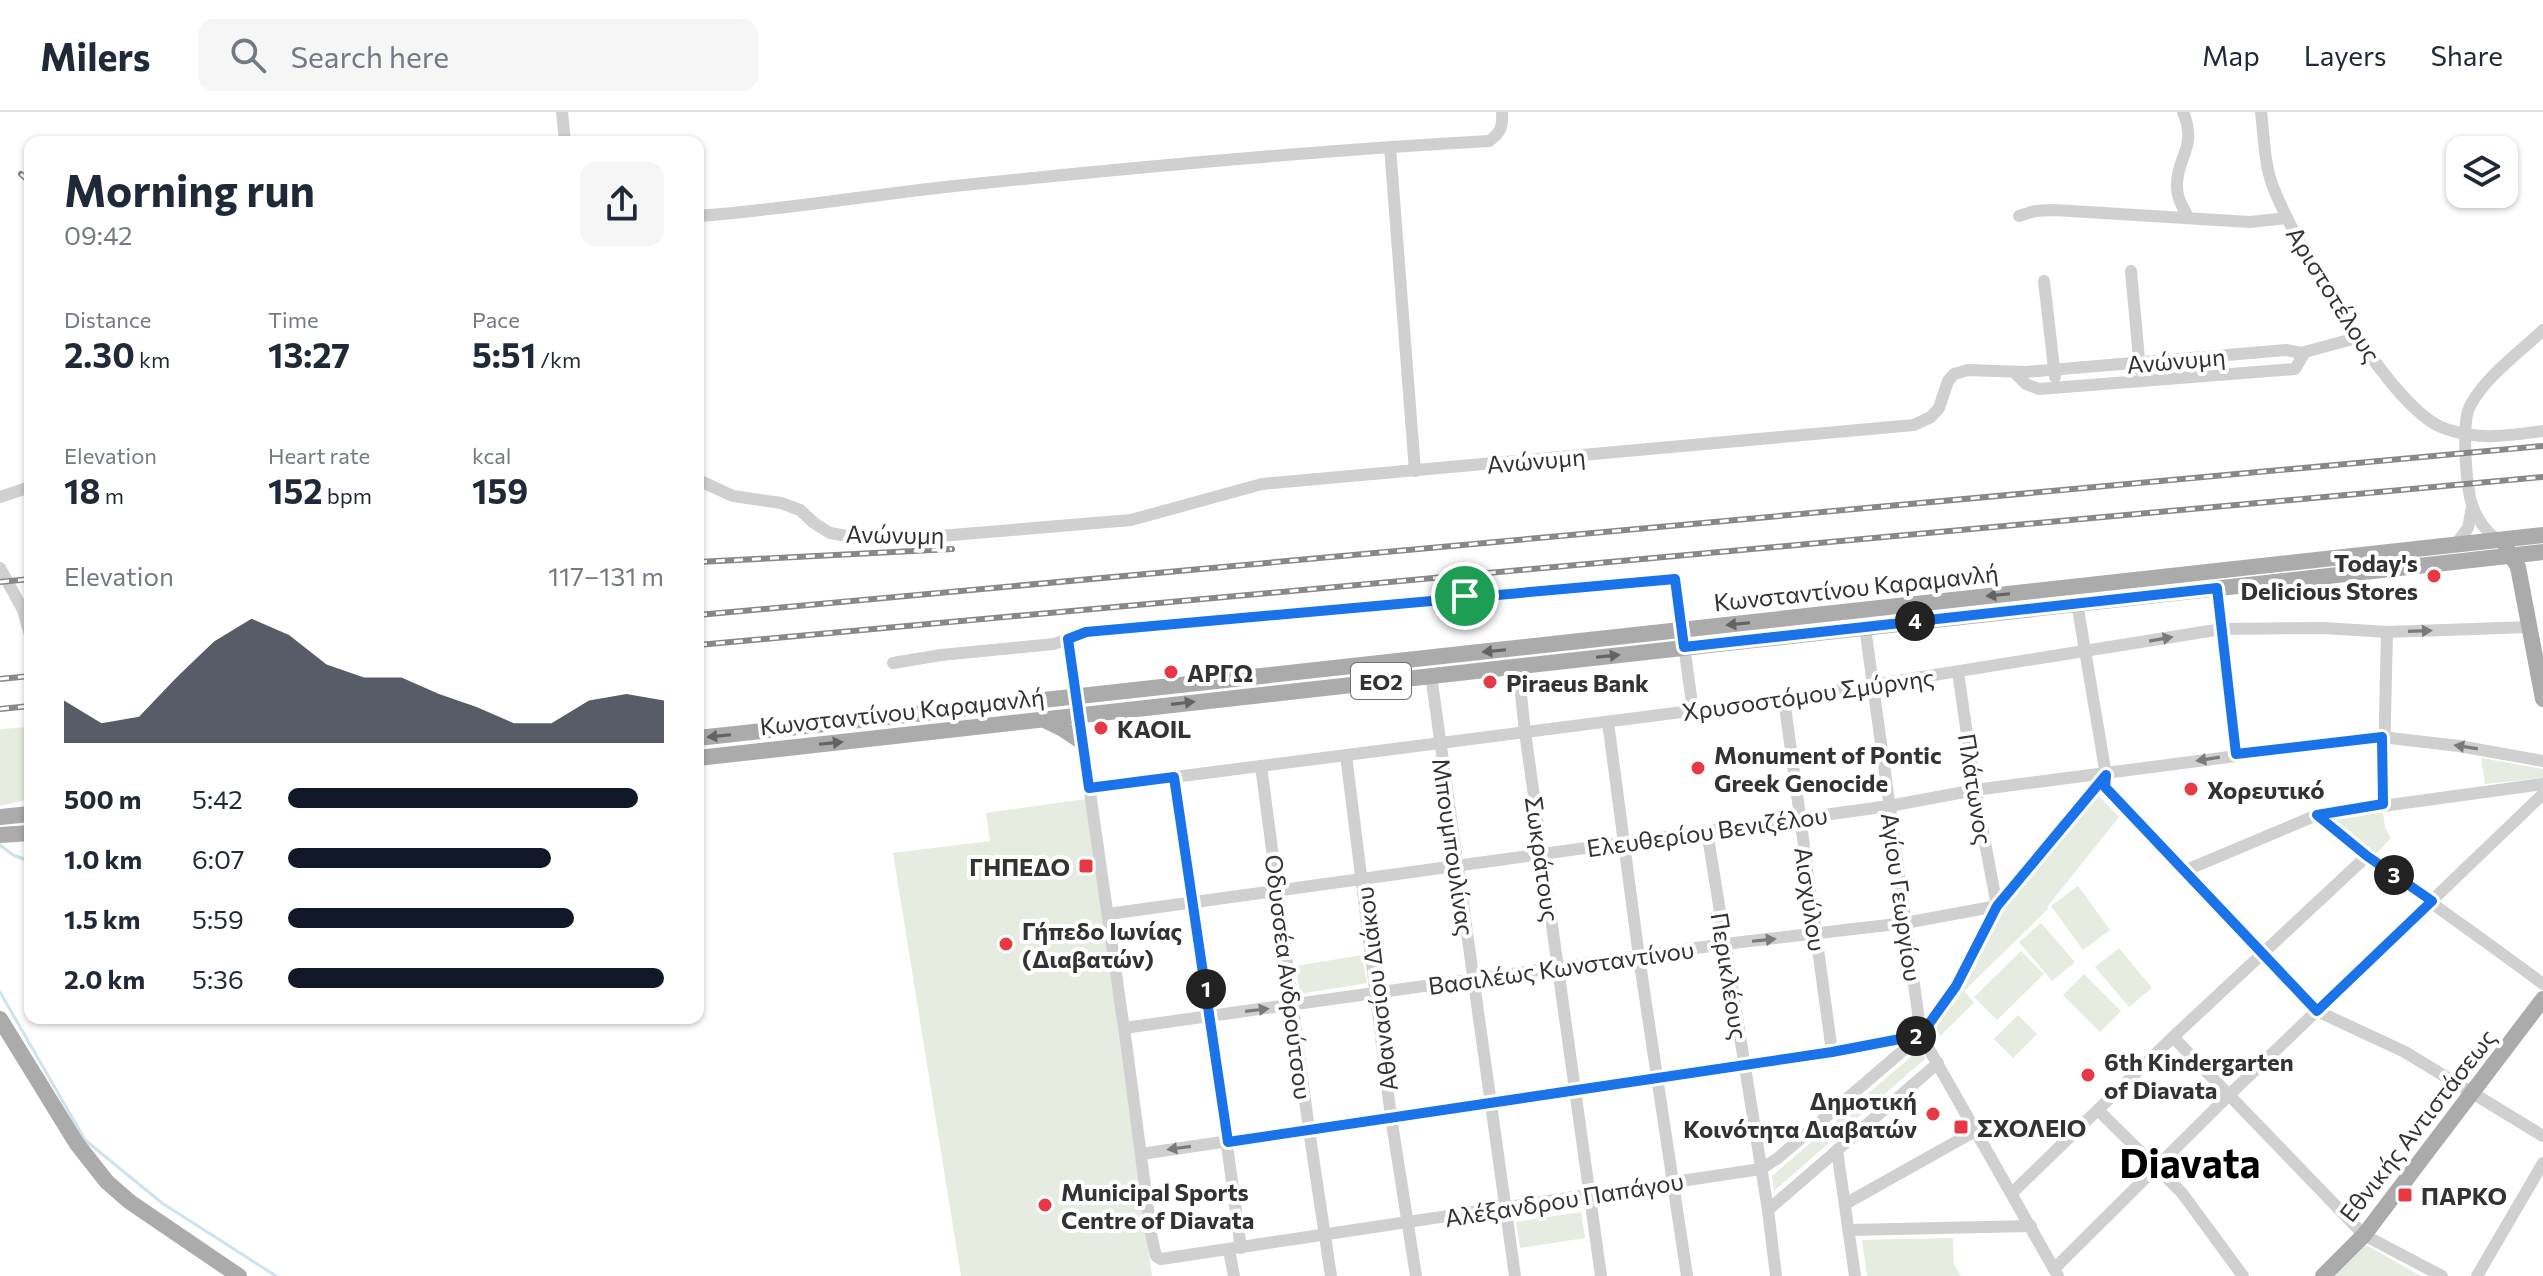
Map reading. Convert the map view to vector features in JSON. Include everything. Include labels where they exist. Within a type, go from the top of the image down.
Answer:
[{"type":"main road","name":"Κωνσταντίνου Καραμανλή","points":[[704,737],[1075,697],[1683,639],[2543,535]]},
{"type":"main road","points":[[2496,539],[2513,554],[2518,567],[2543,699]]},
{"type":"main road","name":"Κωνσταντίνου Καραμανλή","points":[[704,757],[1518,666],[1683,639],[1865,627],[2543,552]]},
{"type":"main road","points":[[1043,720],[1081,741]]},
{"type":"main road","points":[[0,817],[24,814]]},
{"type":"main road","points":[[0,835],[24,833]]},
{"type":"main road","name":"Εθνικής Αντιστάσεως","points":[[2323,1276],[2364,1235],[2543,999]]},
{"type":"main road","points":[[0,1019],[77,1144],[101,1177],[130,1202],[239,1276]]},
{"type":"street","points":[[562,112],[564,136]]},
{"type":"street","points":[[704,216],[1186,163],[1489,141],[1499,134],[1503,124],[1502,112]]},
{"type":"street","points":[[2183,112],[2189,132],[2189,146],[2177,188],[2188,217]]},
{"type":"street","name":"Αριστοτέλους","points":[[2261,112],[2266,162],[2287,218],[2308,260],[2397,390],[2420,414],[2441,427],[2466,435]]},
{"type":"street","points":[[1390,147],[1415,471]]},
{"type":"street","points":[[2019,216],[2054,210],[2250,222],[2287,218]]},
{"type":"street","points":[[2131,271],[2141,381]]},
{"type":"street","points":[[2044,281],[2056,388]]},
{"type":"street","points":[[2456,544],[2468,528],[2472,507],[2467,413],[2489,381],[2543,330]]},
{"type":"street","name":"Ανώνυμη","points":[[704,483],[733,496],[781,503],[800,510],[830,533],[858,538],[904,539],[1131,520],[1262,484],[1914,425],[1931,417],[1939,408],[1948,381],[1954,374],[1968,370],[2014,372],[2286,350],[2305,352],[2360,337]]},
{"type":"street","points":[[2014,372],[2026,384],[2039,389],[2056,388],[2295,369],[2305,352]]},
{"type":"street","points":[[2466,435],[2491,437],[2543,431]]},
{"type":"street","points":[[0,497],[24,489]]},
{"type":"street","points":[[2472,507],[2482,525],[2496,539]]},
{"type":"street","points":[[0,568],[24,614]]},
{"type":"street","points":[[893,663],[1054,644],[1086,632],[1675,579],[1693,711]]},
{"type":"street","points":[[2217,588],[2236,754]]},
{"type":"street","points":[[2077,603],[2106,775],[2105,787],[2317,1011],[2387,1042],[2543,1136]]},
{"type":"street","name":"Αγίου Γεωργίου","points":[[1865,627],[1921,1035],[2056,1273]]},
{"type":"street","name":"Χρυσοστόμου Σμύρνης","points":[[1089,788],[1784,699],[2222,629],[2324,628],[2387,632],[2529,627]]},
{"type":"street","points":[[2383,804],[2382,737],[2387,632]]},
{"type":"street","points":[[1068,639],[1141,1154],[1832,1052],[1921,1035]]},
{"type":"street","name":"Σωκράτους","points":[[1518,666],[1601,1276]]},
{"type":"street","name":"Πλάτωνος","points":[[1958,672],[1975,790],[1997,906]]},
{"type":"street","name":"Μπουμπουλίνας","points":[[1431,675],[1515,1276]]},
{"type":"street","name":"Αισχύλου","points":[[1784,699],[1832,1052]]},
{"type":"street","points":[[1608,722],[1639,957],[1687,1276]]},
{"type":"street","name":"Ελευθερίου Βενιζέλου","points":[[1108,914],[1800,819],[1975,790],[2382,737],[2459,746],[2543,761]]},
{"type":"street","name":"Αθανασίου Διάκου","points":[[1346,755],[1391,1117],[1416,1276]]},
{"type":"street","name":"Οδυσσέα Ανδρούτσου","points":[[1261,766],[1331,1276]]},
{"type":"street","name":"Αλέξανδρου Παπάγου","points":[[1141,1154],[1152,1239],[1156,1256],[1161,1259],[1761,1169],[1778,1158],[1921,1035],[1956,986],[1997,906],[2106,775]]},
{"type":"street","points":[[1174,777],[1228,1142],[1234,1276]]},
{"type":"street","points":[[2184,871],[2317,815],[2543,784]]},
{"type":"street","points":[[2056,1273],[2229,1095],[2543,794]]},
{"type":"street","points":[[2317,815],[2367,856],[2543,984]]},
{"type":"street","name":"Περικλέους","points":[[1707,831],[1776,1276]]},
{"type":"street","points":[[2012,1193],[2367,856]]},
{"type":"street","name":"Βασιλέως Κωνσταντίνου","points":[[1124,1028],[1725,944],[1905,923],[1997,906]]},
{"type":"street","points":[[2173,1037],[2364,1235],[2442,1276]]},
{"type":"street","points":[[1768,1210],[1938,1063]]},
{"type":"street","points":[[2099,1111],[2182,1193],[2243,1276]]},
{"type":"street","points":[[1845,1204],[1977,1130]]},
{"type":"street","points":[[1837,1150],[1855,1276]]},
{"type":"street","points":[[2477,1276],[2543,1163]]},
{"type":"street","points":[[1849,1230],[2031,1226]]},
{"type":"shaded area","points":[[24,727],[24,800],[0,806],[0,729]]},
{"type":"shaded area","points":[[2481,758],[2543,769],[2543,778],[2485,784]]},
{"type":"shaded area","points":[[2095,792],[2119,817],[2048,909],[1964,991],[1974,1003],[1940,1036],[1935,1025],[2001,909]]},
{"type":"shaded area","points":[[1086,799],[1152,1276],[961,1276],[893,853],[990,841],[986,813]]},
{"type":"shaded area","points":[[2383,812],[2385,828],[2391,838],[2375,855],[2332,823],[2332,818]]},
{"type":"shaded area","points":[[2078,886],[2110,930],[2083,950],[2051,906]]},
{"type":"shaded area","points":[[2041,923],[2075,962],[2052,981],[2019,942]]},
{"type":"shaded area","points":[[2119,948],[2152,988],[2129,1007],[2095,967]]},
{"type":"shaded area","points":[[2021,951],[2044,974],[1997,1020],[1974,997]]},
{"type":"shaded area","points":[[1362,955],[1367,983],[1300,994],[1296,966]]},
{"type":"shaded area","points":[[2084,974],[2121,1011],[2100,1032],[2063,995]]},
{"type":"shaded area","points":[[2018,1015],[2037,1034],[2013,1058],[1994,1039]]},
{"type":"shaded area","points":[[1920,1049],[1926,1058],[1774,1191],[1772,1176]]},
{"type":"shaded area","points":[[1581,1212],[1585,1238],[1520,1248],[1516,1222]]},
{"type":"shaded area","points":[[1953,1238],[1954,1265],[1961,1276],[1867,1276],[1862,1240]]},
{"type":"shaded area","points":[[2364,1244],[2421,1276],[2334,1276]]},
{"type":"waterway","points":[[0,845],[24,859]]},
{"type":"waterway","points":[[0,992],[85,1140],[162,1203],[276,1276]]},
{"type":"railway","points":[[21,174],[24,177]]},
{"type":"railway","points":[[704,614],[2543,446]]},
{"type":"railway","points":[[704,644],[2543,477]]},
{"type":"railway","points":[[704,562],[952,549]]},
{"type":"railway","points":[[0,582],[24,580]]},
{"type":"railway","points":[[0,679],[24,677]]},
{"type":"railway","points":[[0,709],[24,707]]},
{"type":"place","name":"Today's Delicious Stores","points":[[2434,576]]},
{"type":"place","name":"ΑΡΓΩ","points":[[1171,672]]},
{"type":"place","name":"Piraeus Bank","points":[[1490,682]]},
{"type":"place","name":"KAOIL","points":[[1101,728]]},
{"type":"place","name":"Monument of Pontic Greek Genocide","points":[[1698,768]]},
{"type":"place","name":"Χορευτικό","points":[[2191,789]]},
{"type":"place","name":"ΓΗΠΕΔΟ","points":[[1086,866]]},
{"type":"place","name":"Γήπεδο Ιωνίας (Διαβατών)","points":[[1006,944]]},
{"type":"place","name":"6th Kindergarten of Diavata","points":[[2088,1075]]},
{"type":"place","name":"Δημοτική Κοινότητα Διαβατών","points":[[1933,1114]]},
{"type":"place","name":"ΣΧΟΛΕΙΟ","points":[[1961,1127]]},
{"type":"place","name":"ΠΑΡΚΟ","points":[[2405,1195]]},
{"type":"place","name":"Municipal Sports Centre of Diavata","points":[[1045,1205]]},
{"type":"district","name":"Diavata","points":[[2190,1161]]},
{"type":"route","points":[[1675,579],[1684,647],[2217,588],[2236,754],[2382,737],[2383,804],[2317,815],[2367,856],[2432,901],[2317,1011],[2105,787],[2106,775],[1997,906],[1956,986],[1921,1035],[1832,1052],[1228,1142],[1174,777],[1089,788],[1068,639],[1086,632],[1465,596],[1675,579]]}]
